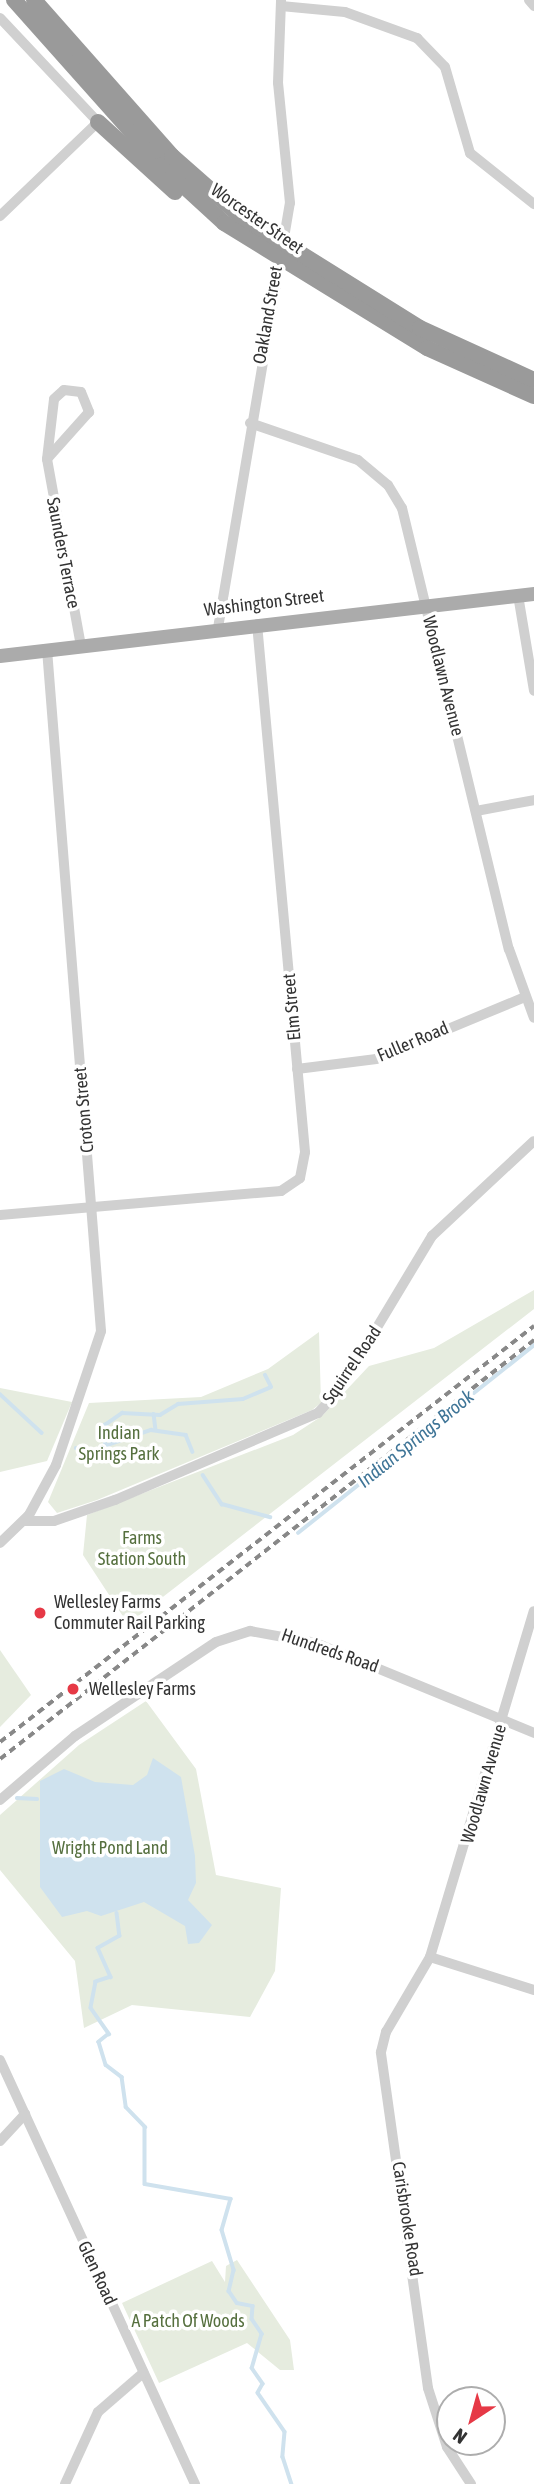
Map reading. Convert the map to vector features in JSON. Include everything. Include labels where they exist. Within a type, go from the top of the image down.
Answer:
[{"type":"highway","name":"Worcester Street","points":[[14,0],[173,178],[250,241],[280,251],[436,336],[534,380]]},
{"type":"highway","name":"Worcester Street","points":[[34,0],[184,168],[280,251],[443,357],[534,396]]},
{"type":"highway","points":[[98,121],[173,191],[250,241]]},
{"type":"main road","name":"Washington Street","points":[[0,656],[218,628],[534,594]]},
{"type":"street","points":[[529,0],[534,6]]},
{"type":"street","name":"Oakland Street","points":[[218,628],[250,423],[291,199],[279,91],[281,3]]},
{"type":"street","points":[[281,3],[345,12],[417,38],[445,67],[470,153],[533,201]]},
{"type":"street","points":[[0,18],[98,121],[0,216]]},
{"type":"street","name":"Saunders Terrace","points":[[47,459],[89,412],[81,392],[64,390],[54,399],[47,459],[81,646]]},
{"type":"street","name":"Woodlawn Avenue","points":[[250,423],[337,449],[382,478],[405,516],[476,811],[525,997],[534,1018]]},
{"type":"street","points":[[518,595],[534,691]]},
{"type":"street","name":"Elm Street","points":[[92,1209],[292,1186],[304,1167],[257,624]]},
{"type":"street","name":"Croton Street","points":[[0,1543],[25,1521],[63,1449],[98,1346],[92,1209],[47,650]]},
{"type":"street","points":[[476,811],[534,800]]},
{"type":"street","name":"Fuller Road","points":[[297,1069],[376,1059],[525,997]]},
{"type":"street","name":"Squirrel Road","points":[[25,1521],[54,1521],[115,1500],[318,1413],[340,1389],[432,1236],[534,1141]]},
{"type":"street","points":[[0,1215],[92,1209]]},
{"type":"street","name":"Woodlawn Avenue","points":[[430,1957],[534,1611]]},
{"type":"street","name":"Hundreds Road","points":[[0,1800],[75,1736],[216,1642],[246,1631],[309,1641],[534,1733]]},
{"type":"street","points":[[430,1957],[534,1990]]},
{"type":"street","name":"Carisbrooke Road","points":[[430,1957],[386,2032],[381,2071],[408,2214],[429,2395],[447,2447],[471,2484]]},
{"type":"street","name":"Glen Road","points":[[0,2060],[195,2484]]},
{"type":"street","points":[[0,2141],[24,2114]]},
{"type":"street","points":[[65,2484],[99,2412],[143,2373]]},
{"type":"green space","name":"Farms Station South","points":[[534,1290],[534,1309],[128,1624],[83,1555],[87,1515],[293,1435],[322,1416],[369,1366],[434,1348]]},
{"type":"green space","name":"Indian Springs Park","points":[[319,1332],[321,1403],[312,1410],[97,1500],[57,1513],[48,1502],[89,1403],[201,1397],[268,1369]]},
{"type":"green space","name":"Indian Springs Park","points":[[0,1388],[72,1402],[47,1461],[0,1472]]},
{"type":"green space","points":[[0,1650],[31,1695],[0,1727]]},
{"type":"green space","name":"Wright Pond Land","points":[[146,1701],[196,1769],[216,1875],[281,1888],[275,1971],[250,2017],[132,2005],[84,2028],[75,1961],[0,1870],[0,1815],[79,1745]]},
{"type":"green space","name":"A Patch Of Woods","points":[[237,2260],[290,2340],[294,2370],[280,2370],[247,2343],[159,2383],[122,2303],[212,2261],[225,2282],[226,2266]]},
{"type":"water","points":[[153,1758],[181,1777],[195,1856],[196,1883],[188,1900],[212,1925],[199,1943],[188,1944],[185,1926],[144,1902],[101,1916],[87,1911],[62,1917],[40,1887],[40,1781],[64,1769],[95,1782],[133,1785],[147,1775]]},
{"type":"waterway","name":"Indian Springs Brook","points":[[298,1533],[534,1345]]},
{"type":"waterway","points":[[105,1446],[105,1425],[122,1413],[160,1415],[178,1404],[243,1399],[271,1387],[265,1375]]},
{"type":"waterway","name":"Indian Springs Brook","points":[[0,1394],[42,1433]]},
{"type":"waterway","points":[[154,1414],[156,1430]]},
{"type":"waterway","name":"Indian Springs Brook","points":[[76,1448],[99,1454],[105,1446],[151,1430],[186,1435],[193,1452]]},
{"type":"waterway","name":"Indian Springs Brook","points":[[203,1475],[222,1504],[270,1517]]},
{"type":"waterway","points":[[17,1798],[37,1799]]},
{"type":"waterway","points":[[117,1913],[120,1936],[98,1948],[111,1977],[96,1982],[91,2008],[109,2034],[99,2042],[106,2065],[122,2077],[126,2107],[145,2127],[145,2184],[231,2199],[222,2230],[234,2270],[229,2291],[237,2303],[253,2306],[252,2319],[262,2334],[252,2368],[263,2384],[258,2393],[285,2432],[283,2457],[292,2484]]},
{"type":"railway","points":[[0,1742],[534,1326]]},
{"type":"railway","points":[[0,1759],[534,1340]]},
{"type":"place","name":"Wellesley Farms Commuter Rail Parking","points":[[40,1613]]},
{"type":"place","name":"Wellesley Farms","points":[[73,1689]]}]
